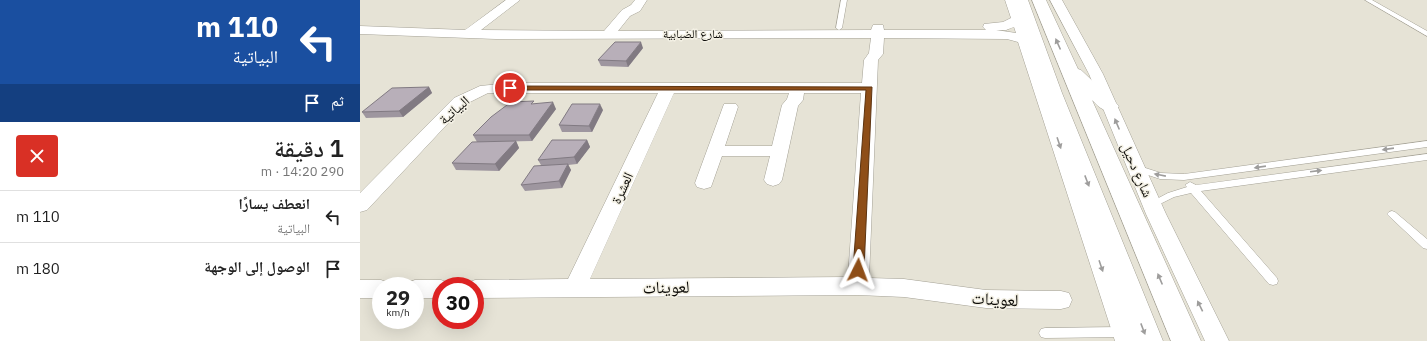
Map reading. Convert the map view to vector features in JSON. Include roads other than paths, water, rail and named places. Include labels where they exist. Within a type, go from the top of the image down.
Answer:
[{"type":"main road","name":"شارع دحيل","points":[[1039,0],[1186,341]]},
{"type":"main road","points":[[1019,10],[1049,80],[1148,341]]},
{"type":"main road","points":[[1032,65],[1049,80]]},
{"type":"main road","points":[[1068,68],[1110,106]]},
{"type":"street","points":[[1011,0],[1019,10],[1032,65],[1125,336]]},
{"type":"street","name":"شارع دحيل","points":[[1056,0],[1089,60],[1110,106],[1135,168],[1217,341]]},
{"type":"street","points":[[479,31],[510,7],[513,1]]},
{"type":"street","points":[[618,31],[637,12],[638,4]]},
{"type":"street","name":"شارع الضبابية","points":[[618,31],[839,28],[872,31],[1000,27],[1011,24],[1019,10]]},
{"type":"street","name":"شارع الضبابية","points":[[360,22],[479,31]]},
{"type":"street","name":"شارع الضبابية","points":[[360,30],[872,31],[1000,34],[1025,40]]},
{"type":"street","points":[[858,286],[871,60],[876,54],[872,31]]},
{"type":"street","name":"البياتية","points":[[360,205],[451,109],[460,101],[478,91],[485,89],[668,88],[792,94],[870,88]]},
{"type":"street","name":"العشرة","points":[[575,288],[668,88]]},
{"type":"street","points":[[773,180],[792,94]]},
{"type":"street","points":[[704,183],[730,107]]},
{"type":"street","points":[[715,151],[780,150]]},
{"type":"street","name":"لعوينات","points":[[484,288],[858,286],[904,288],[986,299],[1061,300]]},
{"type":"street","points":[[360,289],[372,289]]},
{"type":"lane","points":[[839,28],[844,0]]},
{"type":"lane","points":[[1368,0],[1427,34]]},
{"type":"lane","points":[[1135,168],[1160,176],[1184,177],[1427,144]]},
{"type":"lane","points":[[1152,205],[1171,195],[1193,189],[1427,157]]},
{"type":"lane","points":[[1213,173],[1222,184]]},
{"type":"lane","points":[[1184,177],[1273,281]]},
{"type":"lane","points":[[1392,214],[1427,245]]},
{"type":"lane","points":[[1045,333],[1125,336]]}]
